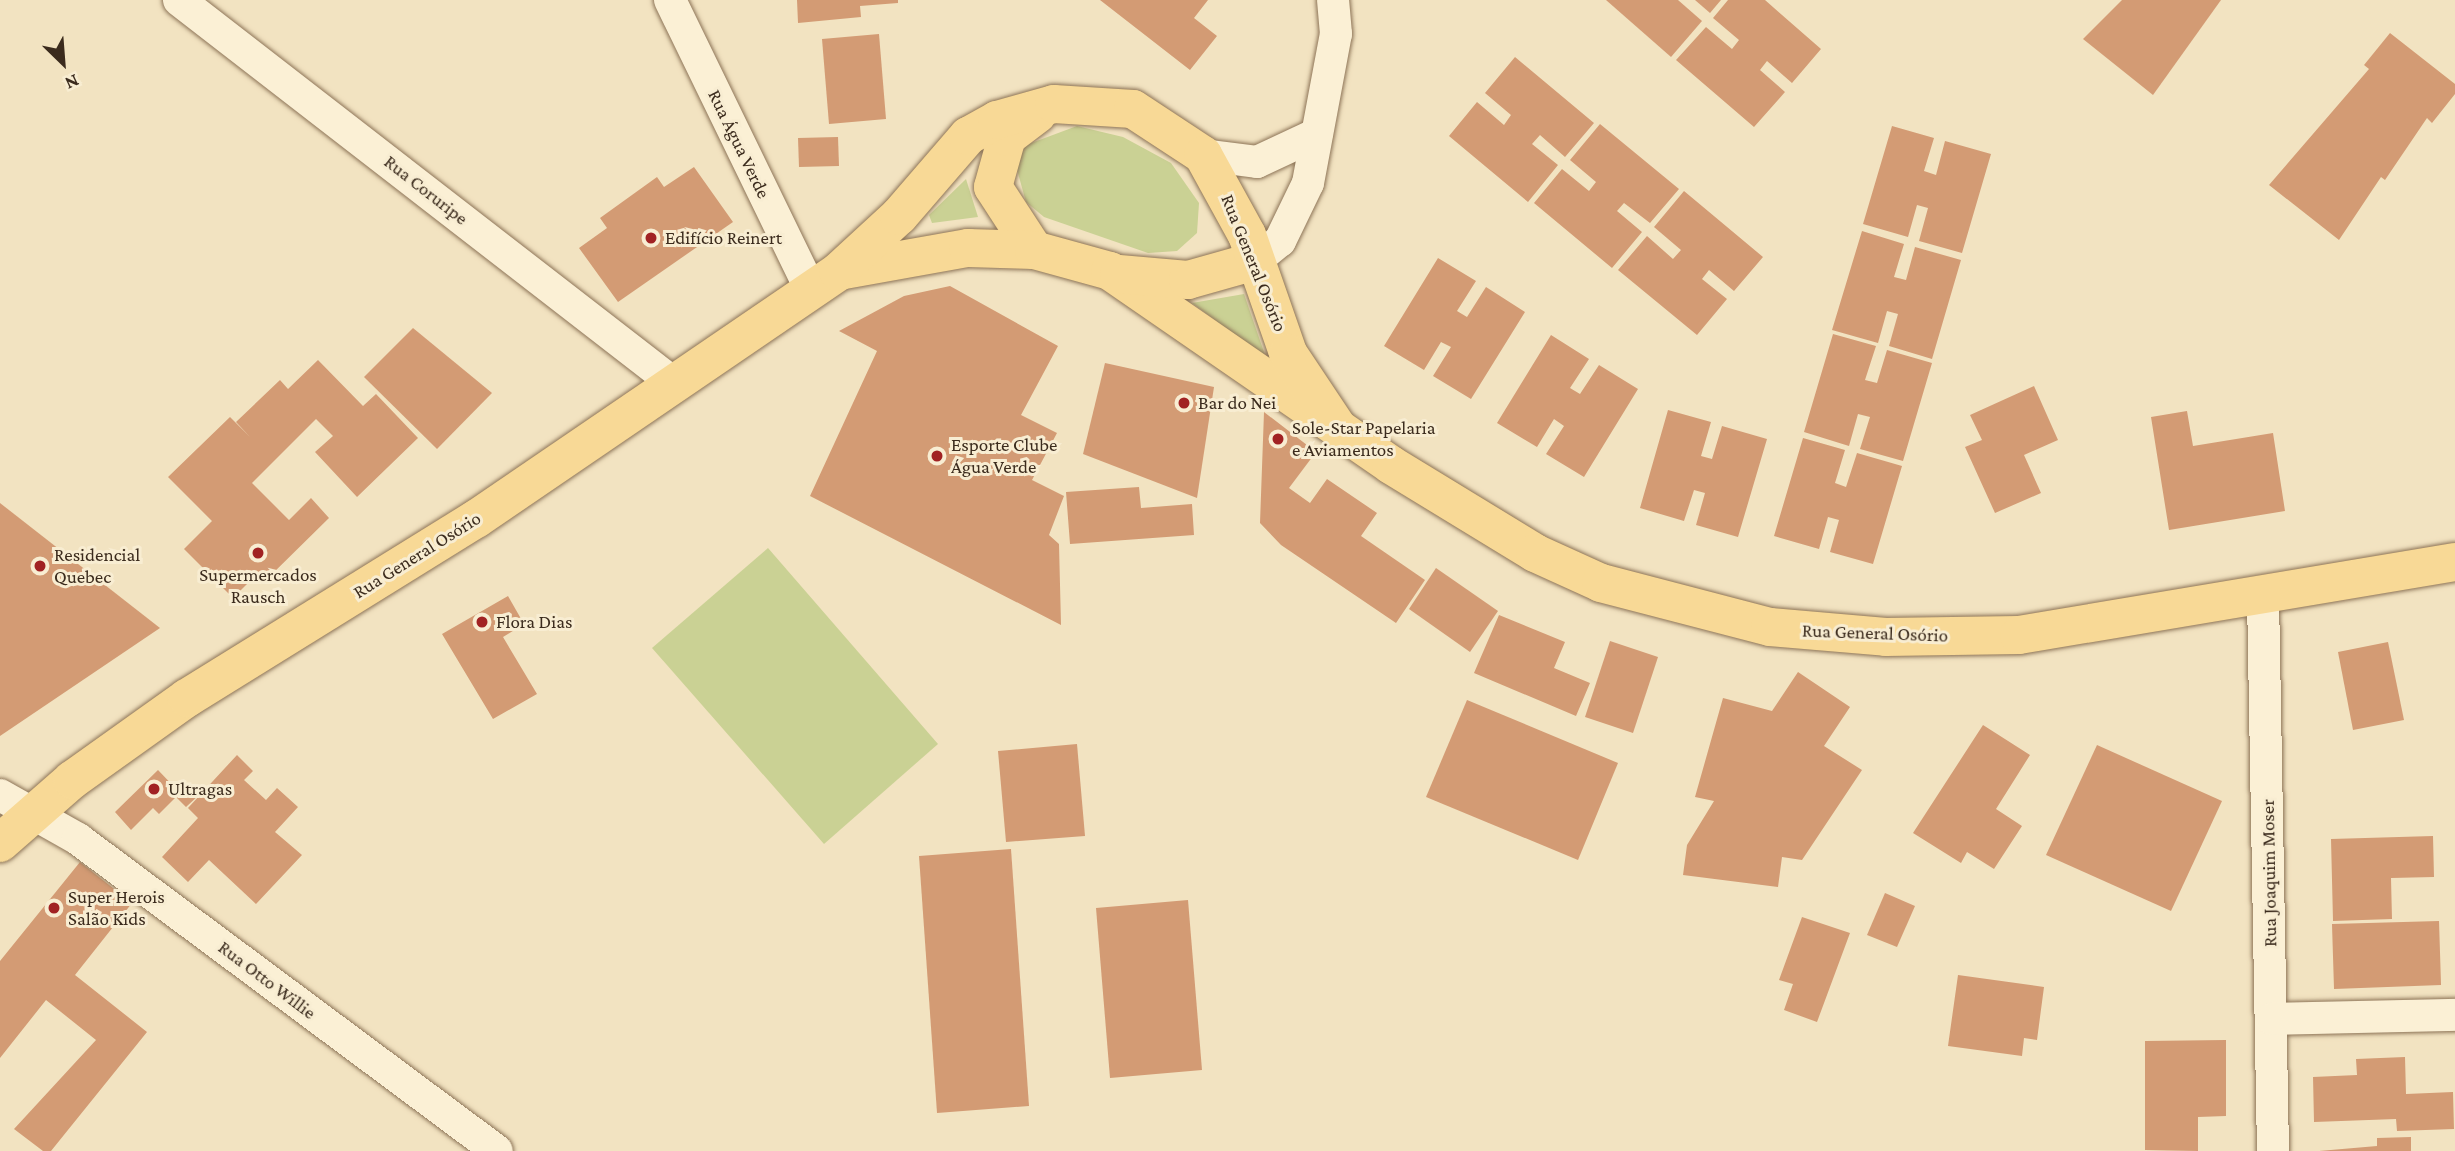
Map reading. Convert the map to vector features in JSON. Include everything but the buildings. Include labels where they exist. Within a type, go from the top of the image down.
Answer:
[{"type":"main road","name":"Rua General Osório","points":[[0,843],[35,812],[187,698],[476,519],[824,280],[899,216],[968,136],[997,120],[1054,104],[1133,109],[1203,155],[1234,206],[1289,353],[1338,428]]},
{"type":"main road","points":[[1034,250],[993,187],[996,160],[1007,137],[1054,104]]},
{"type":"main road","points":[[1208,276],[1226,246],[1234,206]]},
{"type":"main road","name":"Rua General Osório","points":[[824,280],[912,253],[1034,250],[1110,271],[1338,428],[1535,553],[1601,583],[1770,627],[1886,637],[2019,635],[2455,562]]},
{"type":"main road","points":[[1110,271],[1166,280],[1208,276],[1255,261]]},
{"type":"street","name":"Rua Coruripe","points":[[178,0],[672,382]]},
{"type":"street","name":"Rua Água Verde","points":[[670,0],[824,280]]},
{"type":"street","points":[[1255,261],[1280,241],[1298,212],[1317,134],[1336,34],[1333,0]]},
{"type":"street","points":[[1203,155],[1257,162],[1317,134]]},
{"type":"street","name":"Rua Joaquim Moser","points":[[2263,596],[2273,1151]]},
{"type":"street","name":"Rua Otto Willie","points":[[0,795],[35,812],[496,1151]]},
{"type":"street","points":[[2272,1018],[2455,1015]]},
{"type":"green space","points":[[1077,126],[1123,137],[1171,163],[1199,203],[1197,233],[1177,251],[1148,253],[1044,217],[1026,202],[1016,166],[1026,145]]},
{"type":"green space","points":[[966,179],[978,217],[932,223],[929,215]]},
{"type":"green space","points":[[1244,294],[1266,358],[1192,303]]},
{"type":"green space","points":[[768,548],[938,744],[824,844],[652,648]]},
{"type":"place","name":"Edifício Reinert","points":[[651,238]]},
{"type":"place","name":"Bar do Nei","points":[[1184,403]]},
{"type":"place","name":"Sole-Star Papelaria e Aviamentos","points":[[1278,439]]},
{"type":"place","name":"Esporte Clube Água Verde","points":[[937,456]]},
{"type":"place","name":"Supermercados Rausch","points":[[258,553]]},
{"type":"place","name":"Residencial Quebec","points":[[40,566]]},
{"type":"place","name":"Flora Dias","points":[[482,622]]},
{"type":"place","name":"Ultragas","points":[[154,789]]},
{"type":"place","name":"Super Herois Salão Kids","points":[[54,908]]}]
